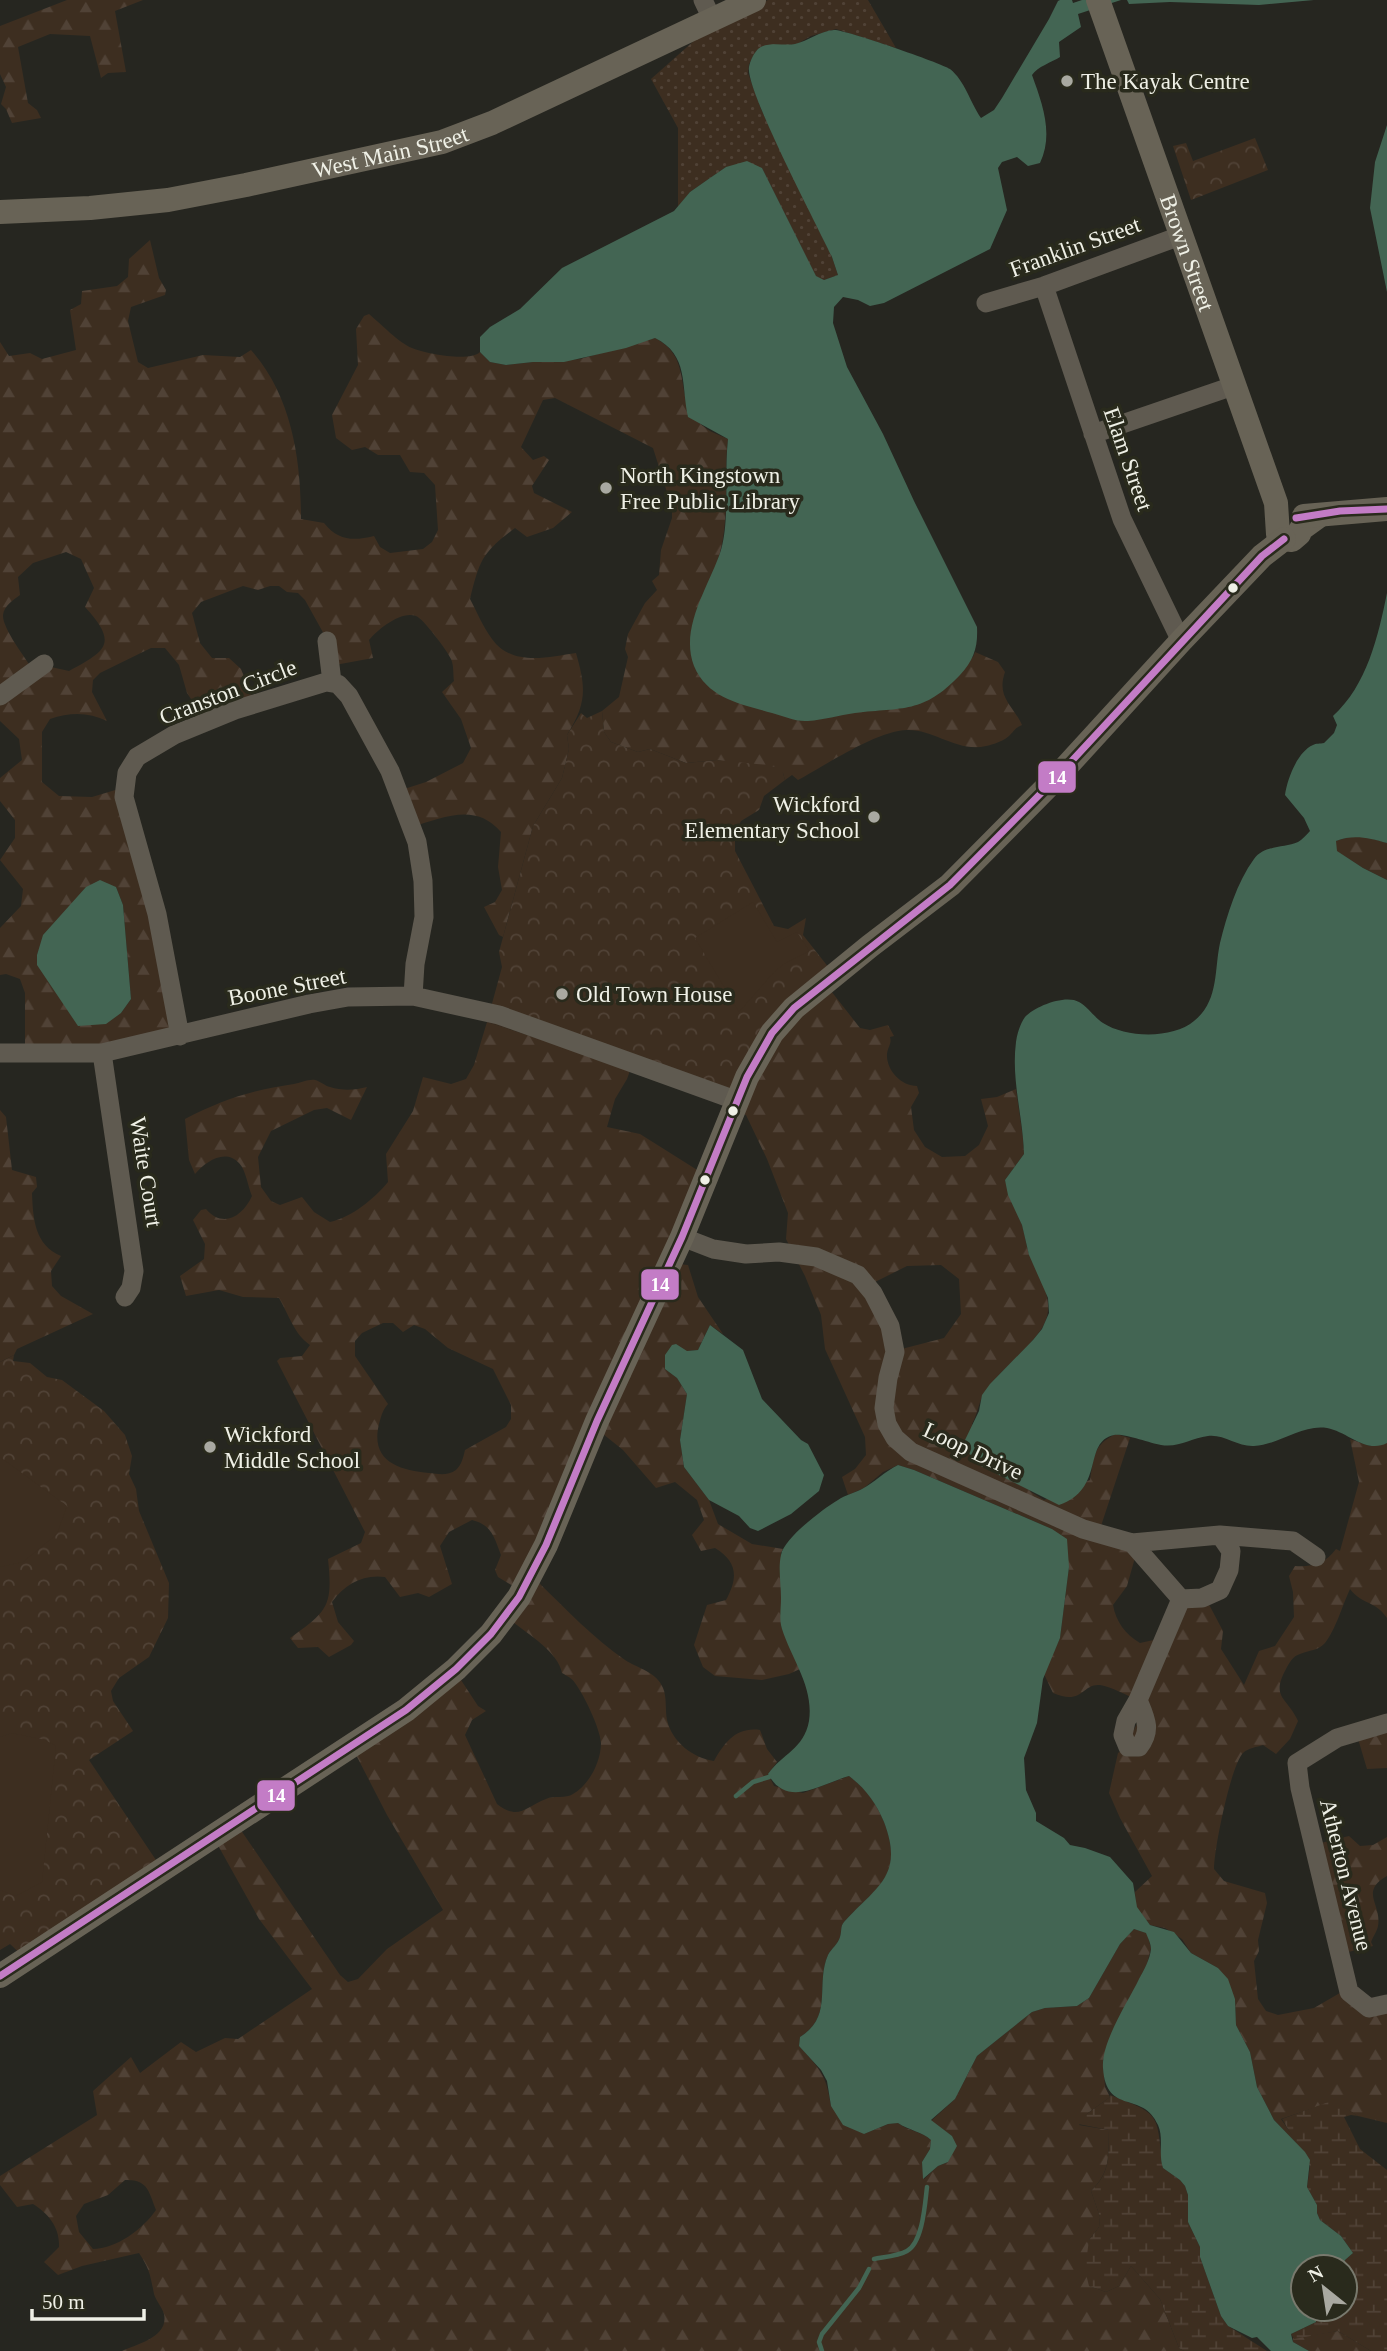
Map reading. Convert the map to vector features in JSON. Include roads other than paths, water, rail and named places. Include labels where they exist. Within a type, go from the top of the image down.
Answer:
[{"type":"main road","name":"West Main Street","points":[[0,212],[90,208],[168,200],[442,142],[492,123],[707,10],[754,0]]},
{"type":"main road","name":"Brown Street","points":[[1099,4],[1233,386],[1287,525]]},
{"type":"main road","points":[[0,1976],[406,1710],[456,1669],[491,1634],[519,1597],[546,1545],[597,1421],[682,1237],[747,1077],[772,1033],[794,1008],[950,885],[1055,779],[1287,525],[1339,511],[1387,509]]},
{"type":"street","name":"Franklin Street","points":[[986,303],[1044,286],[1180,236]]},
{"type":"street","name":"Elam Street","points":[[1044,286],[1122,519],[1181,641]]},
{"type":"street","points":[[1093,433],[1233,386]]},
{"type":"street","points":[[327,641],[332,682]]},
{"type":"street","points":[[0,696],[44,664]]},
{"type":"street","name":"Cranston Circle","points":[[180,1035],[157,914],[124,797],[127,773],[137,757],[174,735],[235,710],[332,682],[338,684],[349,696],[390,771],[417,842],[423,881],[424,917],[415,964],[413,996]]},
{"type":"street","name":"Boone Street","points":[[0,1053],[102,1053],[309,1004],[348,997],[413,996],[499,1015],[738,1101]]},
{"type":"street","name":"Waite Court","points":[[102,1053],[135,1271],[131,1288],[125,1297]]},
{"type":"street","name":"Loop Drive","points":[[682,1237],[713,1249],[746,1254],[779,1252],[816,1257],[858,1275],[873,1293],[890,1326],[895,1352],[884,1408],[887,1424],[895,1438],[911,1452],[1083,1529],[1132,1543],[1220,1535],[1293,1541],[1316,1558]]},
{"type":"street","points":[[1181,1599],[1202,1598],[1220,1590],[1229,1570],[1231,1551],[1220,1535]]},
{"type":"street","points":[[1132,1543],[1181,1599]]},
{"type":"street","points":[[1139,1700],[1181,1599]]},
{"type":"street","name":"Atherton Avenue","points":[[1387,1723],[1337,1738],[1297,1763],[1349,1992],[1369,2007],[1387,2004]]},
{"type":"waterway","points":[[736,1796],[753,1782],[769,1777]]},
{"type":"waterway","points":[[874,2259],[899,2254],[912,2246],[920,2231],[927,2187]]},
{"type":"waterway","points":[[822,2351],[819,2342],[822,2334],[859,2288],[869,2269]]},
{"type":"place","name":"The Kayak Centre","points":[[1067,81]]},
{"type":"place","name":"North Kingstown Free Public Library","points":[[606,488]]},
{"type":"place","name":"Wickford Elementary School","points":[[874,817]]},
{"type":"place","name":"Old Town House","points":[[562,994]]},
{"type":"place","name":"Wickford Middle School","points":[[210,1447]]}]
